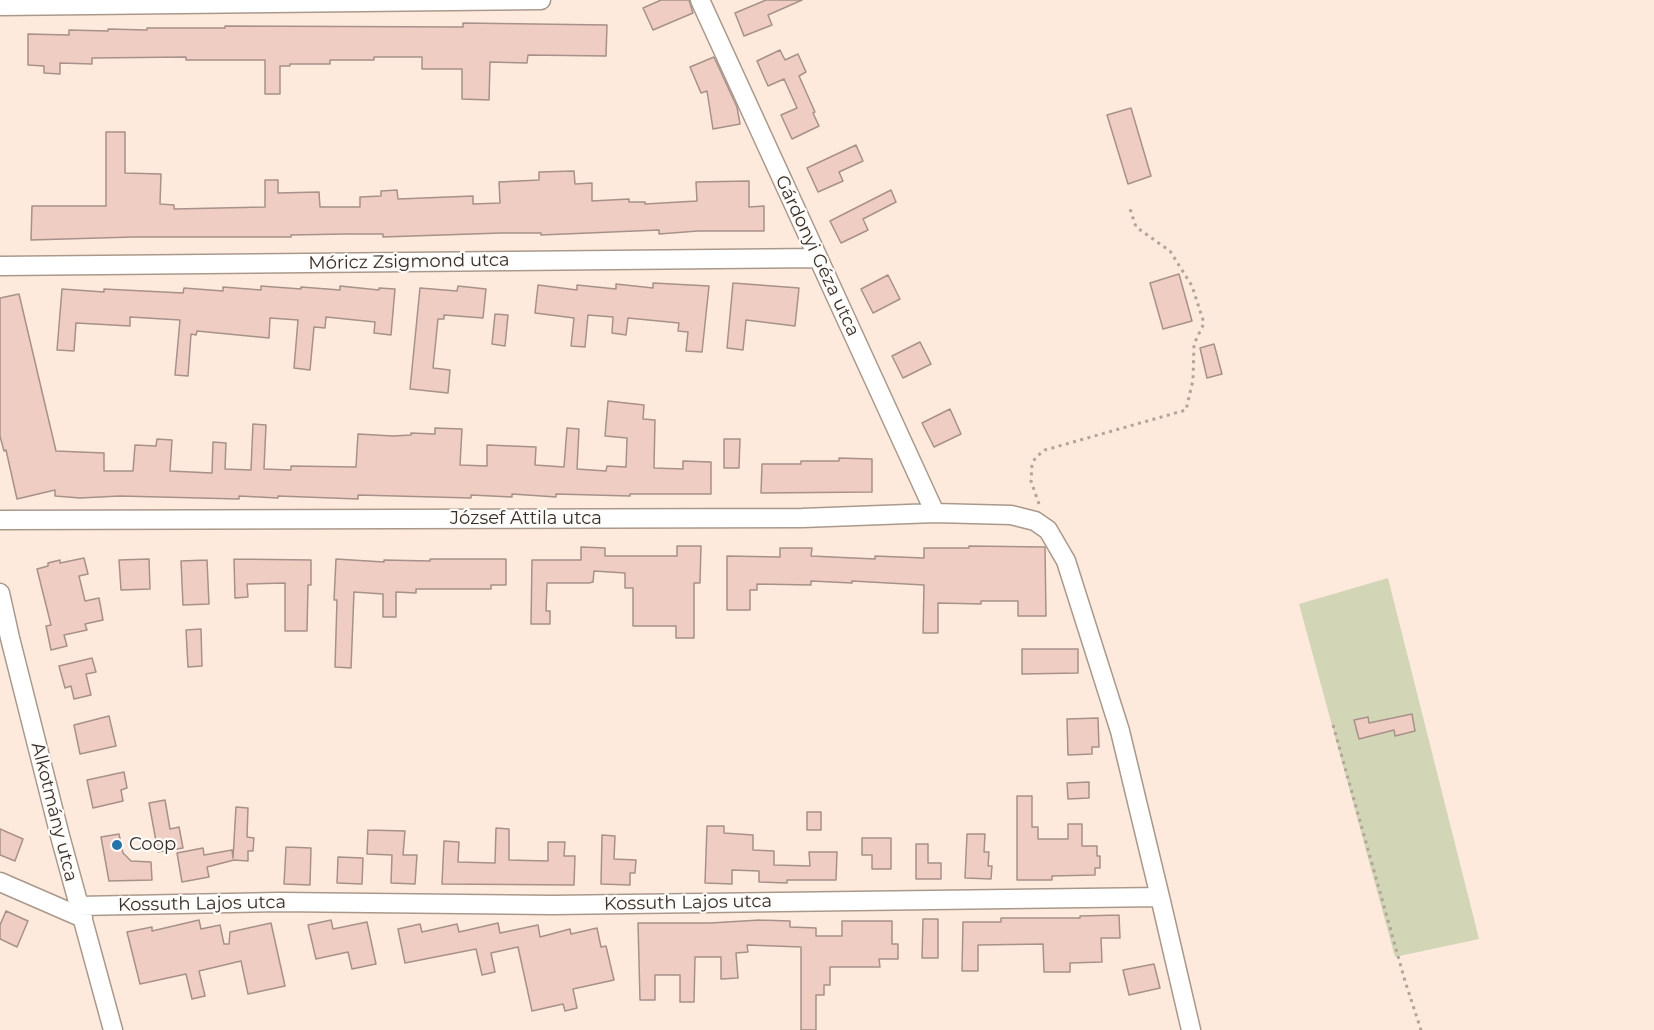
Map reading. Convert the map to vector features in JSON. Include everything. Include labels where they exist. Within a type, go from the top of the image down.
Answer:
[{"type":"street","points":[[0,6],[541,0]]},
{"type":"street","name":"Gárdonyi Géza utca","points":[[699,0],[935,513]]},
{"type":"street","name":"Móricz Zsigmond utca","points":[[0,266],[818,258]]},
{"type":"street","name":"József Attila utca","points":[[0,520],[790,518],[935,513],[1011,515],[1035,520],[1048,530]]},
{"type":"street","points":[[1048,530],[1066,561],[1120,731],[1191,1030]]},
{"type":"street","name":"Alkotmány utca","points":[[0,593],[113,1030]]},
{"type":"street","points":[[0,882],[81,912]]},
{"type":"street","name":"Kossuth Lajos utca","points":[[81,912],[279,902],[552,905],[1160,897]]},
{"type":"path","points":[[1048,530],[1031,481],[1032,464],[1036,457],[1045,450],[1186,410],[1193,380],[1194,344],[1204,323],[1192,286],[1170,251],[1136,227],[1129,206]]},
{"type":"path","points":[[1333,725],[1421,1030]]},
{"type":"green space","points":[[1388,578],[1479,939],[1395,957],[1299,604]]},
{"type":"building","points":[[661,0],[689,0],[693,13],[653,30],[643,8]]},
{"type":"building","points":[[766,0],[802,0],[768,15],[772,25],[744,36],[735,13]]},
{"type":"building","points":[[463,23],[607,25],[606,56],[528,55],[527,63],[490,62],[489,100],[462,99],[462,69],[422,69],[422,57],[374,57],[374,60],[330,60],[330,64],[280,66],[280,94],[265,94],[265,60],[186,60],[186,57],[92,58],[92,64],[60,63],[60,74],[44,73],[44,66],[28,65],[28,34],[69,35],[69,30],[225,28],[225,26],[463,27]]},
{"type":"building","points":[[780,50],[785,60],[798,54],[806,72],[799,76],[819,126],[792,139],[781,115],[797,108],[784,79],[768,86],[757,61]]},
{"type":"building","points":[[714,57],[737,107],[740,124],[713,129],[707,91],[701,93],[690,67]]},
{"type":"building","points":[[1131,108],[1151,176],[1128,184],[1107,115]]},
{"type":"building","points":[[106,132],[125,132],[125,173],[161,174],[160,204],[174,205],[174,209],[265,207],[265,180],[278,180],[278,193],[319,192],[320,207],[360,207],[360,197],[381,196],[381,191],[397,190],[398,199],[473,196],[473,204],[500,203],[499,182],[539,180],[539,172],[574,171],[575,184],[592,183],[592,201],[629,199],[629,202],[645,202],[645,204],[697,201],[696,182],[749,181],[749,207],[764,206],[764,231],[698,231],[659,234],[659,230],[541,235],[541,233],[501,233],[383,237],[383,234],[345,234],[291,235],[291,237],[133,237],[31,240],[32,206],[106,206]]},
{"type":"building","points":[[856,145],[863,161],[839,172],[843,181],[818,192],[807,168]]},
{"type":"building","points":[[891,190],[896,202],[863,219],[868,230],[841,243],[830,221]]},
{"type":"building","points":[[1179,274],[1192,321],[1163,329],[1150,283]]},
{"type":"building","points":[[888,275],[900,299],[873,313],[861,289]]},
{"type":"building","points":[[653,283],[709,286],[702,352],[686,351],[688,332],[678,331],[679,323],[628,318],[626,335],[612,333],[613,317],[588,315],[585,347],[571,346],[574,318],[535,313],[538,285],[577,290],[577,285],[616,289],[616,284],[653,288]]},
{"type":"building","points":[[733,283],[799,288],[795,326],[746,320],[743,350],[727,348]]},
{"type":"building","points":[[261,286],[340,290],[340,286],[379,290],[379,288],[395,289],[391,335],[374,333],[375,322],[326,317],[325,328],[314,327],[310,370],[294,368],[298,320],[270,318],[269,338],[197,331],[196,335],[191,334],[188,376],[175,375],[180,320],[130,317],[130,326],[76,323],[74,351],[57,350],[62,289],[183,293],[184,288],[223,291],[223,287],[261,290]]},
{"type":"building","points":[[458,286],[486,289],[483,318],[444,315],[444,319],[438,319],[433,368],[450,370],[448,393],[410,389],[420,288],[457,291]]},
{"type":"building","points":[[19,294],[56,451],[104,453],[104,471],[133,471],[135,445],[156,446],[157,439],[172,440],[170,471],[212,473],[213,442],[226,443],[225,469],[251,470],[253,424],[266,425],[264,469],[291,470],[291,466],[356,467],[358,434],[393,436],[411,435],[411,433],[435,434],[435,428],[462,429],[460,465],[487,466],[487,445],[536,447],[535,465],[564,467],[567,428],[579,429],[577,469],[606,471],[607,466],[626,467],[627,438],[605,436],[608,401],[644,405],[643,419],[655,420],[654,468],[683,469],[683,461],[711,462],[711,494],[630,494],[630,496],[556,494],[556,497],[512,494],[512,497],[471,495],[471,498],[358,495],[358,499],[239,496],[239,499],[120,496],[80,498],[55,496],[55,490],[17,499],[6,450],[4,451],[0,436],[0,298]]},
{"type":"building","points":[[495,314],[508,315],[505,346],[492,344]]},
{"type":"building","points":[[920,342],[931,364],[903,378],[892,356]]},
{"type":"building","points":[[1214,344],[1222,374],[1207,378],[1200,348]]},
{"type":"building","points":[[950,409],[961,434],[934,447],[922,423]]},
{"type":"building","points":[[724,439],[740,439],[739,468],[724,468]]},
{"type":"building","points":[[839,458],[872,459],[872,492],[761,493],[762,464],[801,464],[801,461],[839,461]]},
{"type":"building","points":[[677,546],[701,546],[700,583],[694,583],[694,638],[676,638],[676,626],[633,626],[633,588],[625,588],[625,573],[594,571],[593,582],[547,583],[546,611],[550,611],[550,624],[531,624],[532,560],[581,560],[581,547],[605,548],[605,556],[677,556]]},
{"type":"building","points":[[969,546],[1045,547],[1046,616],[1018,616],[1018,601],[981,601],[981,604],[938,603],[938,633],[923,633],[924,585],[852,581],[852,583],[811,581],[811,585],[757,584],[757,590],[750,590],[750,610],[727,610],[727,556],[780,557],[780,548],[812,548],[811,556],[875,559],[875,556],[924,558],[924,548],[969,548]]},
{"type":"building","points":[[84,558],[88,574],[79,576],[85,601],[99,598],[103,620],[85,624],[87,630],[64,635],[67,646],[51,650],[46,626],[51,625],[37,569],[60,560],[60,563]]},
{"type":"building","points":[[149,559],[150,589],[121,590],[119,560]]},
{"type":"building","points":[[234,559],[311,560],[307,631],[285,631],[285,583],[247,584],[248,597],[235,598]]},
{"type":"building","points":[[336,559],[384,562],[384,560],[506,559],[506,585],[491,585],[491,589],[416,589],[416,593],[396,592],[396,617],[383,617],[383,594],[354,592],[351,668],[335,667]]},
{"type":"building","points":[[207,560],[209,604],[183,605],[181,561]]},
{"type":"building","points":[[201,629],[202,666],[188,667],[186,630]]},
{"type":"building","points":[[1022,649],[1078,649],[1078,673],[1022,674]]},
{"type":"building","points":[[92,658],[96,672],[86,674],[91,695],[74,699],[71,686],[65,688],[59,666]]},
{"type":"building","points":[[1412,714],[1415,731],[1395,736],[1394,730],[1359,739],[1354,720],[1368,717],[1369,723]]},
{"type":"building","points":[[109,716],[116,746],[80,754],[74,725]]},
{"type":"building","points":[[1098,718],[1099,747],[1092,747],[1092,754],[1068,755],[1067,719]]},
{"type":"building","points":[[124,772],[127,788],[121,790],[123,801],[93,808],[87,780]]},
{"type":"building","points":[[1089,782],[1089,798],[1068,799],[1067,783]]},
{"type":"building","points":[[1017,796],[1032,796],[1032,827],[1038,827],[1038,839],[1068,839],[1068,824],[1082,824],[1082,846],[1097,846],[1097,856],[1100,856],[1100,868],[1095,868],[1095,875],[1052,876],[1052,880],[1017,880]]},
{"type":"building","points":[[165,800],[170,829],[179,827],[183,848],[158,852],[149,803]]},
{"type":"building","points":[[236,807],[248,808],[247,837],[254,838],[253,851],[248,851],[248,861],[234,860],[207,867],[209,877],[182,882],[177,853],[203,848],[204,855],[232,850],[233,858]]},
{"type":"building","points":[[807,812],[821,812],[821,830],[807,830]]},
{"type":"building","points":[[707,826],[724,826],[724,833],[753,835],[753,850],[774,851],[774,865],[810,866],[809,852],[837,852],[836,880],[759,882],[759,871],[732,870],[732,884],[705,883]]},
{"type":"building","points":[[496,828],[509,829],[509,860],[548,861],[548,842],[565,842],[564,856],[575,856],[574,885],[442,884],[444,841],[459,842],[458,862],[495,863]]},
{"type":"building","points":[[0,829],[23,839],[15,861],[0,855]]},
{"type":"building","points":[[368,830],[405,831],[403,855],[417,855],[415,884],[391,883],[392,855],[367,854]]},
{"type":"building","points":[[119,834],[123,853],[131,861],[151,862],[152,880],[109,881],[101,837]]},
{"type":"building","points":[[967,834],[985,834],[984,852],[989,852],[988,866],[992,866],[991,879],[965,878]]},
{"type":"building","points":[[602,835],[615,836],[614,859],[636,860],[635,873],[630,873],[630,885],[601,884]]},
{"type":"building","points":[[862,838],[891,838],[891,869],[872,869],[872,855],[862,855]]},
{"type":"building","points":[[916,844],[928,844],[928,863],[941,863],[941,879],[916,879]]},
{"type":"building","points":[[286,847],[311,848],[310,885],[284,884]]},
{"type":"building","points":[[338,857],[363,858],[362,884],[337,883]]},
{"type":"building","points":[[6,911],[28,921],[17,947],[0,939],[0,925]]},
{"type":"building","points":[[1119,915],[1120,938],[1101,938],[1102,962],[1070,963],[1070,972],[1044,972],[1043,944],[978,945],[978,971],[962,971],[963,922],[1001,922],[1001,918],[1080,918],[1080,916]]},
{"type":"building","points":[[923,919],[938,919],[938,958],[922,958]]},
{"type":"building","points":[[199,920],[201,929],[220,925],[224,944],[229,944],[230,932],[271,923],[285,986],[248,994],[241,961],[199,971],[205,996],[192,999],[186,974],[140,984],[127,932],[152,927],[152,931]]},
{"type":"building","points":[[331,920],[333,929],[367,922],[376,964],[352,969],[348,952],[316,959],[308,925]]},
{"type":"building","points":[[790,921],[790,927],[816,928],[816,936],[842,936],[842,921],[892,921],[892,944],[898,944],[898,959],[879,959],[880,967],[830,967],[830,985],[824,985],[824,995],[816,995],[816,1030],[801,1030],[801,947],[747,945],[748,952],[736,953],[738,978],[721,979],[721,957],[695,957],[694,1002],[680,1002],[680,975],[655,975],[655,1000],[640,1000],[638,923]]},
{"type":"building","points":[[498,923],[500,933],[538,925],[540,937],[570,929],[571,934],[597,928],[601,947],[606,946],[614,980],[573,989],[577,1008],[565,1011],[563,1004],[532,1011],[518,947],[491,953],[495,972],[482,975],[476,949],[405,963],[398,929],[420,924],[422,932],[457,924],[459,932]]},
{"type":"building","points":[[1154,964],[1160,988],[1129,995],[1123,970]]},
{"type":"place","name":"Coop","points":[[117,845]]}]
